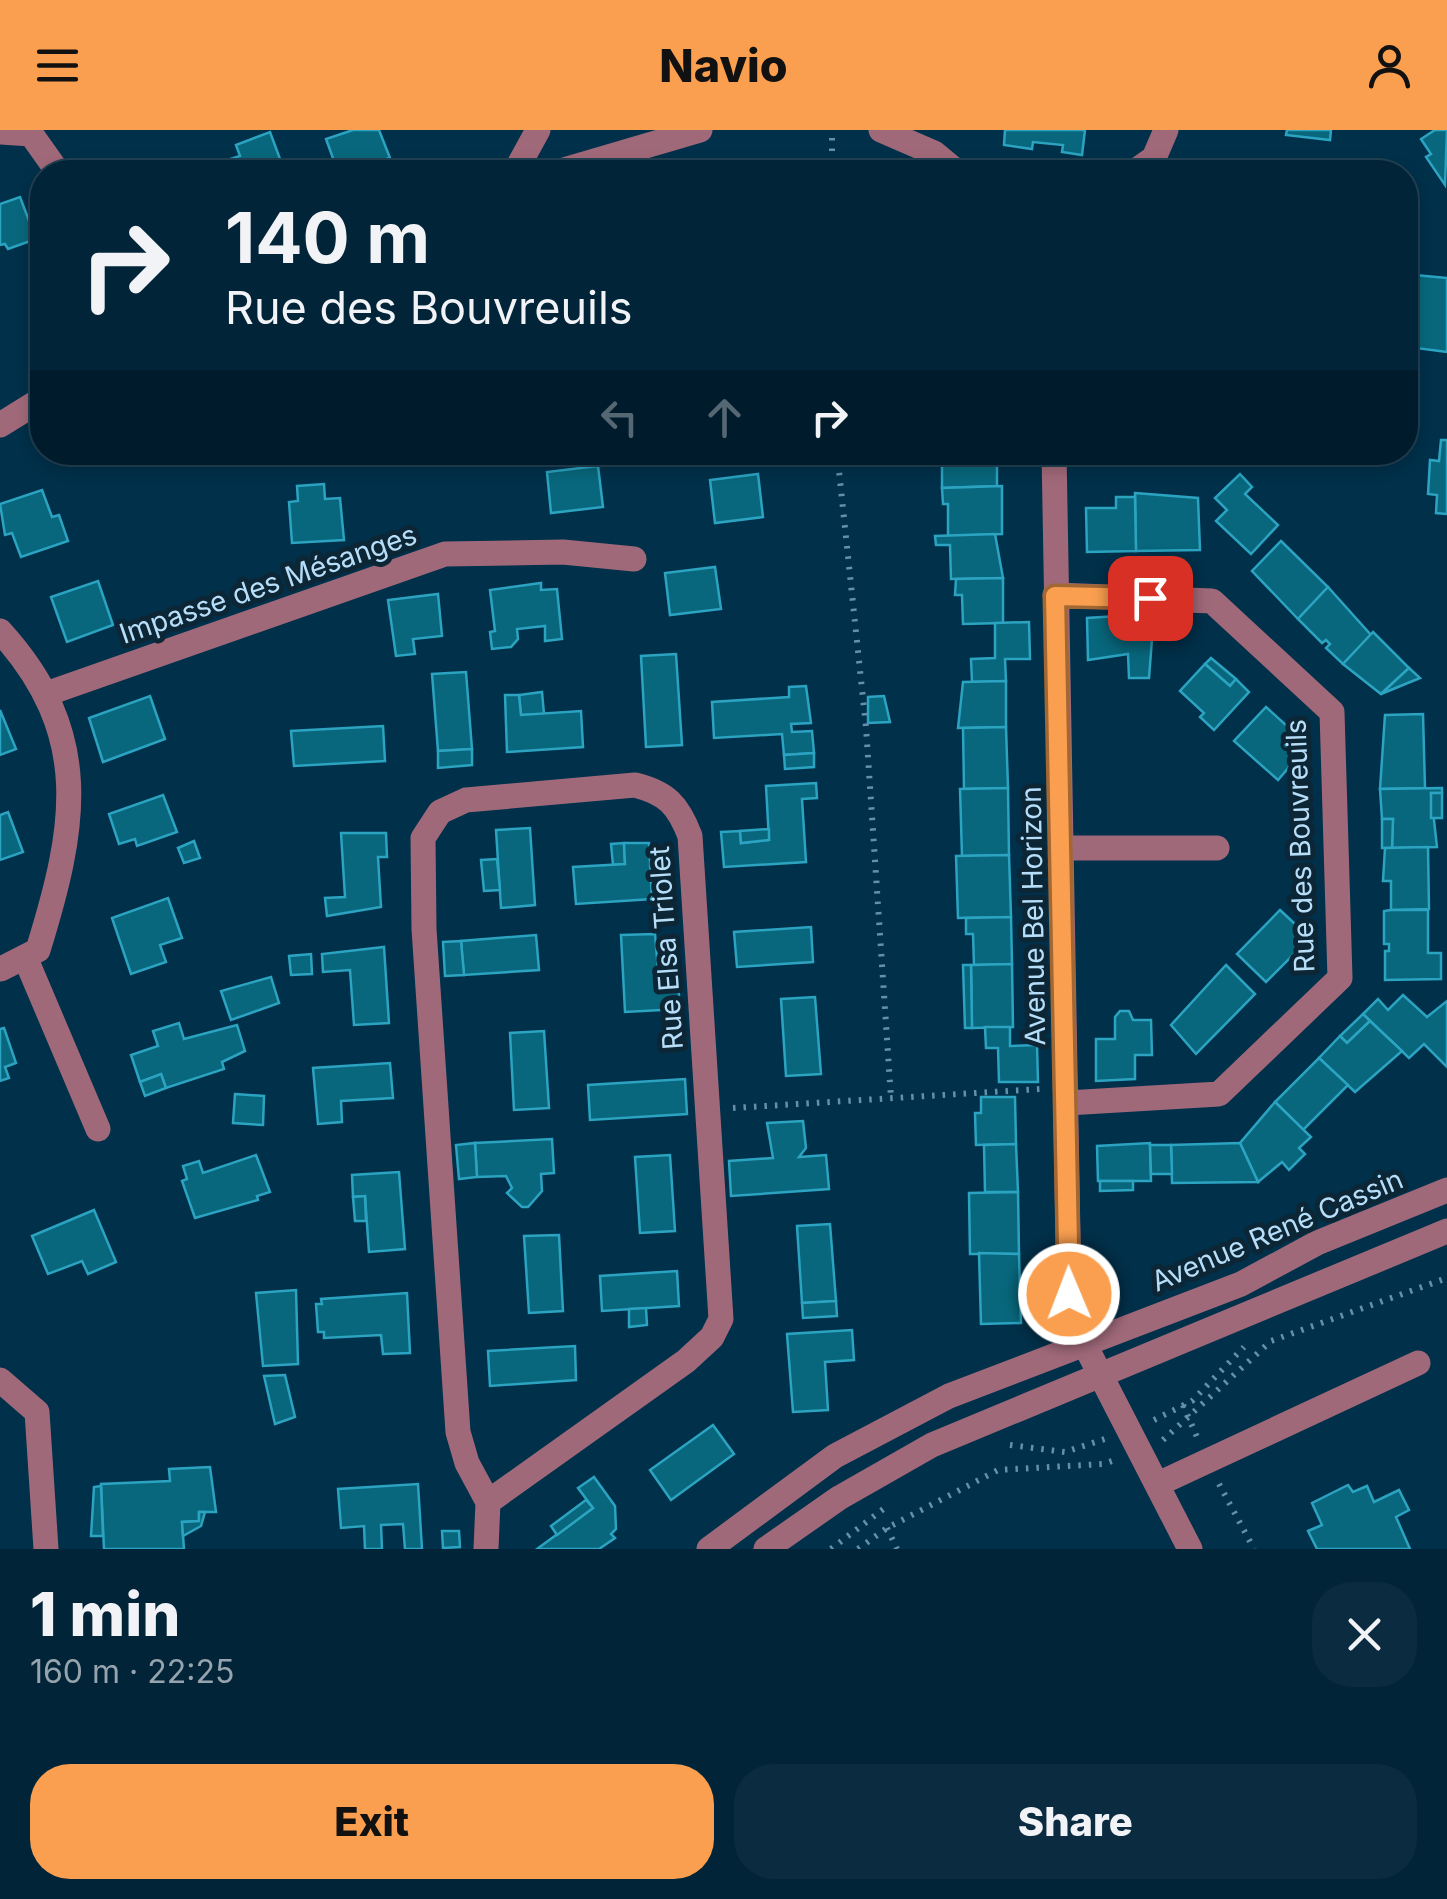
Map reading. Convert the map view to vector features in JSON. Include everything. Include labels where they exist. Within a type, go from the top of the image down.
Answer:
[{"type":"street","points":[[521,160],[538,130]]},
{"type":"street","points":[[599,160],[700,130]]},
{"type":"street","points":[[881,130],[942,160]]},
{"type":"street","points":[[1154,160],[1166,130]]},
{"type":"street","points":[[0,132],[32,134],[50,160]]},
{"type":"street","points":[[0,424],[30,406]]},
{"type":"street","name":"Avenue Bel Horizon","points":[[1054,465],[1069,1294],[1084,1342],[1103,1371],[1190,1549]]},
{"type":"street","name":"Impasse des Mésanges","points":[[46,694],[445,554],[562,552],[634,559]]},
{"type":"street","name":"Rue des Bouvreuils","points":[[1055,596],[1212,601],[1332,712],[1340,978],[1219,1094],[1066,1096]]},
{"type":"street","points":[[0,631],[34,668],[46,694],[67,760],[71,810],[59,882],[38,950],[0,969]]},
{"type":"street","name":"Rue Elsa Triolet","points":[[486,1549],[488,1502],[467,1463],[457,1412],[420,864],[423,838],[440,812],[466,800],[635,785],[662,792],[679,810],[690,836],[720,1319],[712,1337],[686,1361],[488,1502]]},
{"type":"street","points":[[1062,848],[1216,848]]},
{"type":"street","points":[[25,956],[98,1128]]},
{"type":"street","name":"Avenue René Cassin","points":[[709,1549],[836,1456],[949,1396],[1240,1284],[1318,1243],[1447,1190]]},
{"type":"street","points":[[766,1549],[839,1498],[932,1445],[1447,1231]]},
{"type":"street","points":[[1158,1484],[1418,1363]]},
{"type":"street","points":[[0,1380],[37,1412],[46,1549]]},
{"type":"path","points":[[832,130],[832,160]]},
{"type":"path","points":[[838,465],[866,727],[891,1098]]},
{"type":"path","points":[[708,1110],[891,1098],[1066,1096]]},
{"type":"path","points":[[1148,1422],[1192,1400],[1258,1334]]},
{"type":"path","points":[[994,1443],[1064,1452],[1114,1436]]},
{"type":"path","points":[[831,1549],[889,1505]]},
{"type":"path","points":[[887,1528],[897,1549]]},
{"type":"building","points":[[353,130],[379,130],[390,158],[334,160],[326,139]]},
{"type":"building","points":[[1005,130],[1085,130],[1082,155],[1062,152],[1063,145],[1033,142],[1032,149],[1004,145]]},
{"type":"building","points":[[1287,130],[1331,130],[1330,140],[1286,135]]},
{"type":"building","points":[[1435,130],[1447,130],[1445,185],[1426,157],[1431,154],[1421,139]]},
{"type":"building","points":[[270,132],[280,160],[227,160],[240,156],[236,145]]},
{"type":"building","points":[[20,197],[30,223],[30,241],[8,249],[5,244],[0,245],[0,204]]},
{"type":"building","points":[[1418,275],[1447,278],[1447,352],[1418,348]]},
{"type":"building","points":[[1441,440],[1447,440],[1447,514],[1436,513],[1437,495],[1428,494],[1430,460],[1439,461]]},
{"type":"building","points":[[942,465],[997,465],[997,486],[942,488]]},
{"type":"building","points":[[598,466],[603,507],[551,513],[547,472]]},
{"type":"building","points":[[758,474],[763,517],[715,523],[710,480]]},
{"type":"building","points":[[1240,474],[1252,487],[1245,494],[1278,525],[1251,554],[1216,521],[1227,510],[1215,498]]},
{"type":"building","points":[[324,484],[325,499],[340,498],[344,540],[292,543],[289,502],[298,501],[297,486]]},
{"type":"building","points":[[1002,486],[1002,534],[948,536],[948,504],[943,504],[942,488]]},
{"type":"building","points":[[42,490],[52,517],[59,515],[68,541],[21,557],[12,533],[5,535],[0,504]]},
{"type":"building","points":[[1135,493],[1198,498],[1200,550],[1136,551]]},
{"type":"building","points":[[1116,497],[1135,497],[1136,551],[1087,552],[1086,508],[1116,508]]},
{"type":"building","points":[[995,534],[1003,578],[951,579],[950,545],[936,545],[935,536]]},
{"type":"building","points":[[1281,541],[1328,587],[1298,619],[1252,571]]},
{"type":"building","points":[[715,567],[721,609],[670,615],[665,573]]},
{"type":"building","points":[[1003,578],[1003,623],[963,624],[962,595],[955,595],[956,579]]},
{"type":"building","points":[[98,581],[113,625],[67,642],[51,597]]},
{"type":"building","points":[[541,583],[541,590],[557,589],[562,639],[545,641],[545,626],[517,629],[518,639],[511,647],[492,649],[490,632],[495,631],[490,590]]},
{"type":"building","points":[[1328,587],[1371,635],[1343,664],[1326,648],[1330,644],[1326,640],[1322,643],[1298,619]]},
{"type":"building","points":[[438,594],[442,636],[413,639],[415,654],[396,656],[388,600]]},
{"type":"building","points":[[1134,615],[1134,640],[1152,639],[1149,678],[1129,678],[1128,654],[1088,660],[1087,618]]},
{"type":"building","points":[[1029,622],[1030,659],[1005,659],[1006,681],[972,682],[971,659],[995,658],[995,623]]},
{"type":"building","points":[[1373,632],[1409,668],[1381,694],[1343,664]]},
{"type":"building","points":[[676,654],[682,745],[646,747],[641,656]]},
{"type":"building","points":[[1211,658],[1236,679],[1230,686],[1205,664]]},
{"type":"building","points":[[1205,664],[1230,686],[1236,679],[1249,692],[1214,730],[1200,717],[1204,713],[1180,691]]},
{"type":"building","points":[[1409,668],[1420,678],[1381,694],[1396,680]]},
{"type":"building","points":[[466,672],[472,749],[438,751],[432,674]]},
{"type":"building","points":[[1006,681],[1006,727],[958,728],[963,682]]},
{"type":"building","points":[[806,686],[811,723],[791,724],[792,732],[812,731],[814,753],[784,755],[782,734],[714,738],[712,702],[789,697],[789,687]]},
{"type":"building","points":[[542,692],[544,714],[521,715],[519,695]]},
{"type":"building","points":[[505,695],[519,695],[521,715],[581,711],[583,747],[507,752]]},
{"type":"building","points":[[150,696],[165,739],[103,762],[89,718]]},
{"type":"building","points":[[884,696],[890,722],[868,723],[868,697]]},
{"type":"building","points":[[1266,707],[1308,745],[1278,780],[1234,741]]},
{"type":"building","points":[[0,710],[16,749],[0,755]]},
{"type":"building","points":[[1423,714],[1425,788],[1380,789],[1385,715]]},
{"type":"building","points":[[383,726],[385,761],[294,766],[291,731]]},
{"type":"building","points":[[1006,727],[1008,788],[964,789],[963,728]]},
{"type":"building","points":[[472,749],[472,765],[438,768],[438,751]]},
{"type":"building","points":[[814,753],[814,767],[785,769],[784,755]]},
{"type":"building","points":[[816,783],[817,798],[802,799],[806,862],[724,867],[721,832],[740,831],[741,843],[769,840],[766,786]]},
{"type":"building","points":[[1008,788],[1009,855],[962,856],[960,789]]},
{"type":"building","points":[[1442,788],[1442,793],[1431,793],[1437,847],[1392,848],[1393,819],[1382,819],[1380,789]]},
{"type":"building","points":[[1431,793],[1442,793],[1442,818],[1431,818]]},
{"type":"building","points":[[163,795],[177,832],[137,846],[135,839],[119,844],[109,814]]},
{"type":"building","points":[[8,812],[23,852],[0,860],[0,815]]},
{"type":"building","points":[[1382,819],[1393,819],[1392,848],[1382,848]]},
{"type":"building","points":[[530,828],[535,905],[501,908],[496,830]]},
{"type":"building","points":[[769,829],[769,840],[741,843],[740,831]]},
{"type":"building","points":[[341,833],[386,833],[387,857],[378,857],[381,907],[327,916],[325,898],[345,897]]},
{"type":"building","points":[[194,841],[200,858],[184,863],[178,848]]},
{"type":"building","points":[[624,843],[625,864],[613,865],[611,844]]},
{"type":"building","points":[[624,843],[649,843],[652,899],[576,904],[573,867],[625,864]]},
{"type":"building","points":[[1428,847],[1429,909],[1391,910],[1391,881],[1383,881],[1385,848]]},
{"type":"building","points":[[1009,855],[1011,917],[958,918],[956,856]]},
{"type":"building","points":[[497,859],[500,890],[484,891],[481,860]]},
{"type":"building","points":[[168,898],[182,938],[160,945],[166,962],[131,974],[112,918]]},
{"type":"building","points":[[1280,910],[1310,938],[1266,982],[1237,954]]},
{"type":"building","points":[[1428,910],[1428,953],[1441,953],[1441,979],[1385,980],[1385,951],[1389,951],[1389,944],[1384,944],[1384,911]]},
{"type":"building","points":[[1011,917],[1012,964],[974,965],[973,934],[966,934],[966,918]]},
{"type":"building","points":[[811,927],[813,962],[737,967],[734,932]]},
{"type":"building","points":[[655,934],[658,970],[677,970],[680,1009],[625,1012],[621,935]]},
{"type":"building","points":[[536,935],[539,970],[464,975],[461,941]]},
{"type":"building","points":[[461,941],[464,975],[445,976],[443,942]]},
{"type":"building","points":[[384,947],[389,1023],[354,1025],[350,970],[323,972],[322,954]]},
{"type":"building","points":[[311,954],[312,974],[291,975],[289,956]]},
{"type":"building","points":[[1012,964],[1013,1027],[972,1028],[971,965]]},
{"type":"building","points":[[963,965],[971,965],[972,1028],[965,1028]]},
{"type":"building","points":[[1226,965],[1255,994],[1196,1054],[1171,1025]]},
{"type":"building","points":[[271,977],[279,1003],[231,1020],[221,991]]},
{"type":"building","points":[[1403,995],[1427,1017],[1447,1001],[1447,1067],[1424,1044],[1409,1058],[1363,1014],[1378,999],[1388,1010]]},
{"type":"building","points":[[815,997],[821,1074],[786,1076],[781,999]]},
{"type":"building","points":[[1120,1011],[1129,1011],[1133,1020],[1151,1020],[1152,1055],[1135,1055],[1135,1079],[1096,1081],[1096,1039],[1115,1039],[1115,1017]]},
{"type":"building","points":[[1363,1014],[1370,1021],[1347,1043],[1340,1036]]},
{"type":"building","points":[[1370,1021],[1402,1051],[1355,1092],[1319,1058],[1340,1036],[1347,1043]]},
{"type":"building","points":[[179,1023],[184,1039],[237,1025],[245,1051],[222,1062],[224,1069],[166,1088],[161,1074],[140,1082],[131,1055],[158,1046],[153,1031]]},
{"type":"building","points":[[985,1027],[1010,1027],[1010,1046],[1037,1045],[1038,1082],[999,1082],[998,1048],[986,1048]]},
{"type":"building","points":[[4,1028],[16,1063],[5,1067],[9,1078],[0,1081],[0,1029]]},
{"type":"building","points":[[544,1031],[549,1108],[514,1110],[510,1033]]},
{"type":"building","points":[[1319,1058],[1348,1085],[1303,1130],[1275,1102]]},
{"type":"building","points":[[390,1063],[393,1098],[341,1101],[342,1122],[318,1124],[313,1068]]},
{"type":"building","points":[[161,1074],[166,1088],[145,1096],[140,1082]]},
{"type":"building","points":[[685,1079],[687,1114],[590,1120],[588,1085]]},
{"type":"building","points":[[235,1094],[264,1096],[263,1125],[233,1123]]},
{"type":"building","points":[[981,1097],[1015,1097],[1016,1144],[976,1145],[975,1113],[981,1113]]},
{"type":"building","points":[[1275,1102],[1311,1137],[1299,1148],[1305,1154],[1289,1170],[1282,1162],[1258,1182],[1240,1143]]},
{"type":"building","points":[[803,1121],[806,1148],[799,1157],[826,1155],[829,1189],[731,1196],[729,1161],[773,1158],[767,1123]]},
{"type":"building","points":[[552,1139],[554,1173],[541,1174],[542,1191],[528,1207],[522,1207],[507,1193],[512,1188],[506,1176],[477,1177],[475,1143]]},
{"type":"building","points":[[475,1143],[477,1177],[459,1179],[456,1145]]},
{"type":"building","points":[[1150,1143],[1151,1181],[1098,1181],[1097,1146]]},
{"type":"building","points":[[1240,1143],[1258,1182],[1172,1183],[1171,1145]]},
{"type":"building","points":[[1016,1144],[1018,1192],[985,1192],[984,1145]]},
{"type":"building","points":[[1150,1145],[1171,1145],[1172,1174],[1151,1174]]},
{"type":"building","points":[[256,1155],[270,1192],[257,1196],[258,1200],[195,1218],[182,1181],[187,1179],[183,1166],[199,1161],[203,1173]]},
{"type":"building","points":[[670,1155],[675,1231],[640,1233],[635,1157]]},
{"type":"building","points":[[399,1172],[405,1249],[369,1252],[365,1196],[353,1197],[352,1175]]},
{"type":"building","points":[[1100,1181],[1133,1181],[1133,1190],[1100,1191]]},
{"type":"building","points":[[1018,1192],[1019,1254],[970,1254],[969,1193]]},
{"type":"building","points":[[365,1196],[366,1221],[355,1221],[353,1197]]},
{"type":"building","points":[[94,1210],[116,1262],[88,1274],[82,1261],[48,1274],[32,1236]]},
{"type":"building","points":[[830,1224],[836,1301],[802,1303],[797,1226]]},
{"type":"building","points":[[559,1235],[563,1311],[529,1313],[524,1236]]},
{"type":"building","points":[[979,1253],[1019,1254],[1021,1323],[981,1324]]},
{"type":"building","points":[[677,1271],[679,1306],[602,1311],[600,1276]]},
{"type":"building","points":[[296,1290],[298,1364],[263,1366],[256,1293]]},
{"type":"building","points":[[407,1293],[410,1353],[383,1354],[381,1335],[324,1338],[324,1332],[318,1332],[316,1304],[322,1304],[321,1299]]},
{"type":"building","points":[[836,1301],[837,1316],[803,1318],[802,1303]]},
{"type":"building","points":[[646,1308],[647,1325],[629,1327],[629,1309]]},
{"type":"building","points":[[852,1330],[854,1360],[825,1362],[828,1410],[793,1412],[787,1334]]},
{"type":"building","points":[[575,1346],[576,1380],[490,1386],[488,1351]]},
{"type":"building","points":[[285,1375],[295,1417],[275,1424],[264,1376]]},
{"type":"building","points":[[713,1425],[734,1454],[671,1500],[650,1470]]},
{"type":"building","points":[[210,1467],[216,1512],[199,1512],[199,1521],[182,1522],[184,1549],[104,1549],[101,1484],[170,1481],[169,1469]]},
{"type":"building","points":[[594,1477],[615,1506],[616,1529],[611,1534],[615,1538],[599,1549],[537,1549],[593,1508],[578,1488]]},
{"type":"building","points":[[418,1484],[422,1549],[405,1549],[403,1524],[381,1525],[382,1549],[365,1549],[364,1526],[341,1528],[338,1489]]},
{"type":"building","points":[[1348,1485],[1353,1492],[1367,1486],[1374,1502],[1399,1490],[1409,1510],[1396,1517],[1410,1549],[1317,1549],[1308,1531],[1322,1525],[1312,1503]]},
{"type":"building","points":[[101,1486],[103,1536],[91,1536],[94,1487]]},
{"type":"building","points":[[586,1500],[593,1508],[557,1535],[551,1526]]},
{"type":"building","points":[[199,1512],[205,1512],[201,1526],[183,1536],[182,1522],[199,1521]]},
{"type":"building","points":[[442,1531],[459,1531],[460,1547],[443,1548]]},
{"type":"route","points":[[1069,1294],[1055,596],[1150,598]]}]
